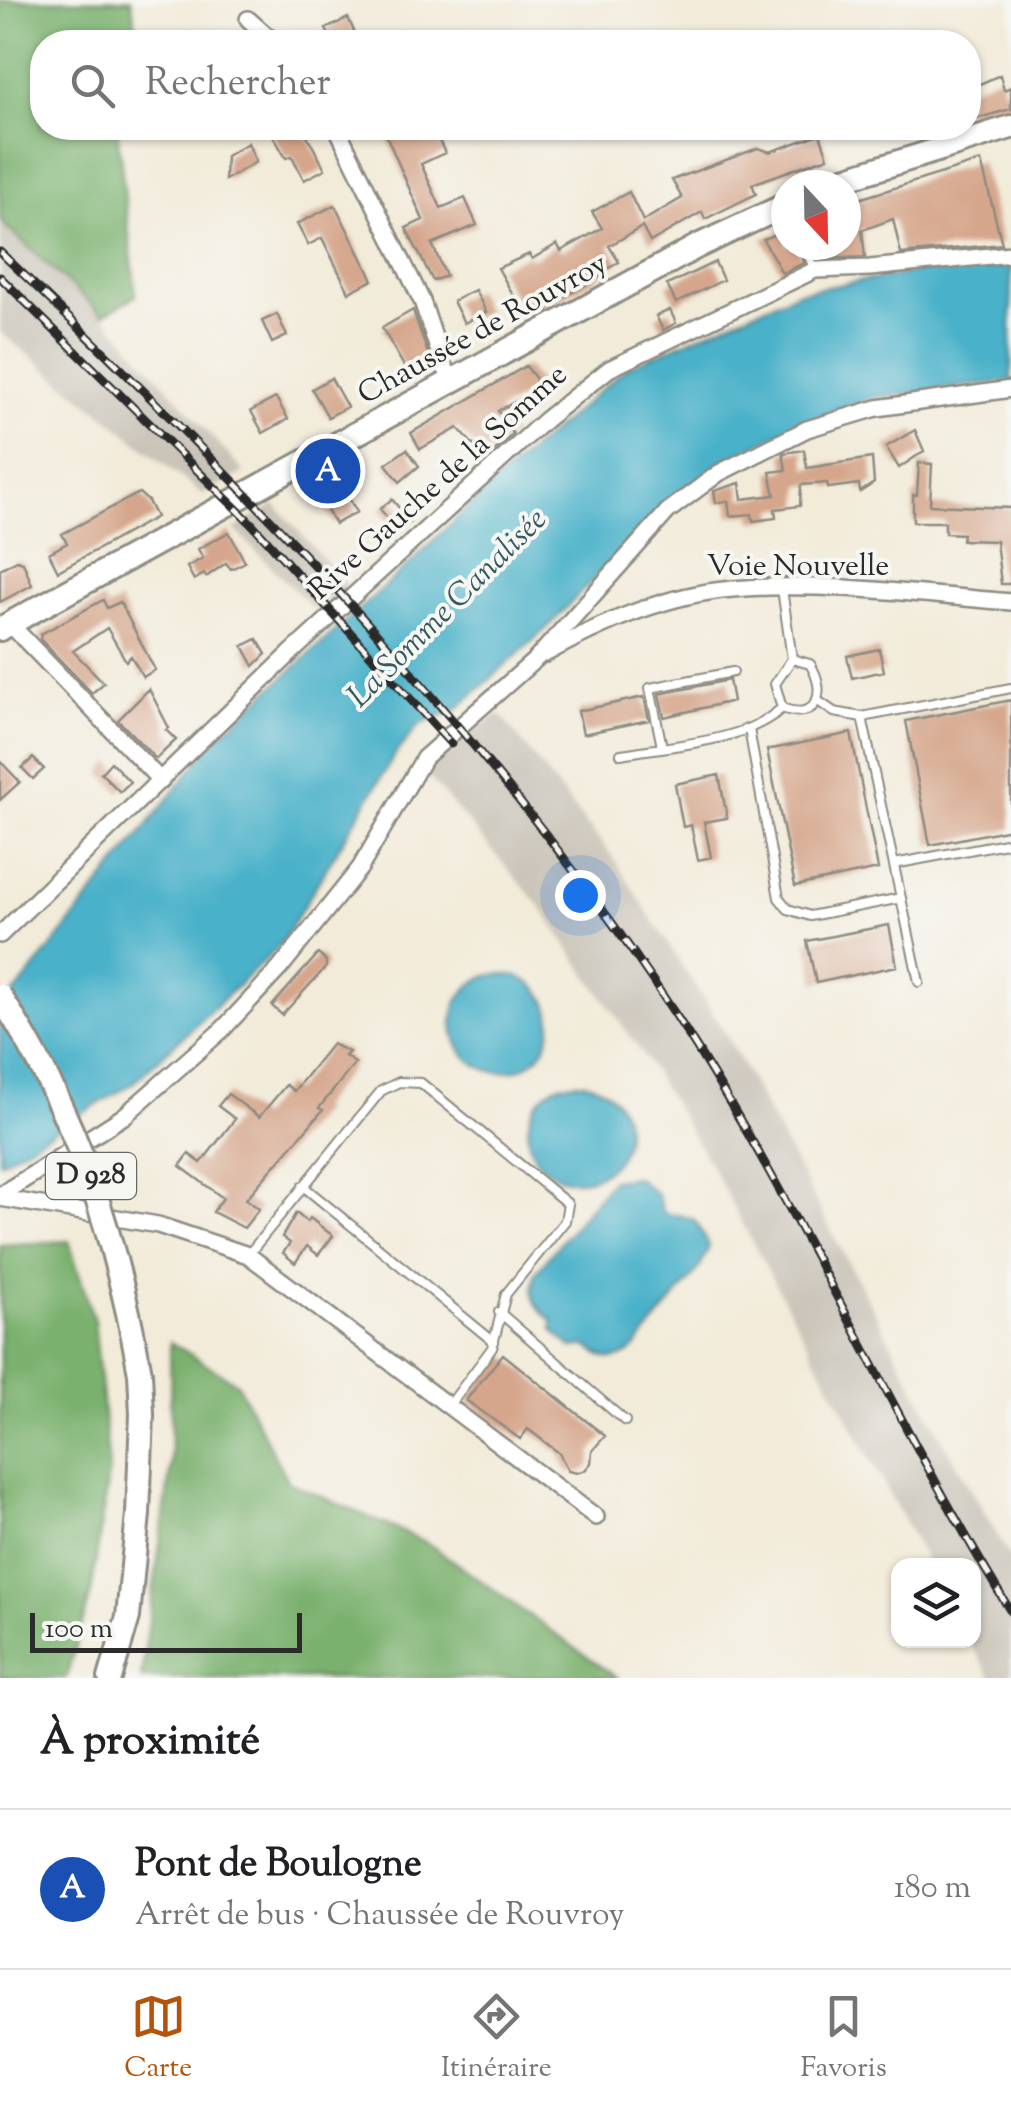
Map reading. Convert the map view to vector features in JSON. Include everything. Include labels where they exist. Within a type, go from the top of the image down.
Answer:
[{"type":"main road","points":[[981,136],[1011,126]]},
{"type":"main road","points":[[861,174],[967,140]]},
{"type":"main road","name":"Chaussée de Rouvroy","points":[[3,622],[698,246],[771,212]]},
{"type":"main road","name":"D 928","points":[[0,996],[52,1084],[97,1192],[112,1241],[140,1373],[138,1514],[128,1617],[110,1678]]},
{"type":"street","points":[[248,19],[260,30]]},
{"type":"street","points":[[343,140],[422,300],[444,367],[454,380]]},
{"type":"street","name":"Rive Gauche de la Somme","points":[[0,936],[293,651],[545,420],[609,369],[815,270],[1011,254]]},
{"type":"street","points":[[0,1196],[124,1116],[223,1029],[280,968],[360,868],[424,758],[537,658],[668,511],[719,474],[807,430],[877,408],[1011,389]]},
{"type":"street","name":"Voie Nouvelle","points":[[537,658],[598,625],[692,595],[734,588],[831,588],[1011,602]]},
{"type":"street","points":[[3,622],[162,781]]},
{"type":"street","points":[[0,1196],[158,1224],[248,1255],[596,1517]]},
{"type":"lane","points":[[811,260],[815,270]]},
{"type":"lane","points":[[782,589],[792,659],[775,684],[782,708]]},
{"type":"lane","points":[[782,708],[794,712],[808,710],[821,691],[810,664],[792,659]]},
{"type":"lane","points":[[662,747],[650,688],[733,672]]},
{"type":"lane","points":[[818,700],[834,712],[862,717],[1011,688]]},
{"type":"lane","points":[[621,754],[749,729],[782,708]]},
{"type":"lane","points":[[862,717],[919,982]]},
{"type":"lane","points":[[749,729],[779,898],[788,909],[810,916],[902,898]]},
{"type":"lane","points":[[894,864],[1011,842]]},
{"type":"lane","points":[[248,1255],[381,1090],[399,1082],[420,1083],[568,1204],[565,1221],[506,1294],[494,1342],[449,1406]]},
{"type":"lane","points":[[303,1186],[494,1342]]},
{"type":"lane","points":[[500,1312],[625,1421]]},
{"type":"shaded area","points":[[0,221],[103,315],[244,472],[203,495],[0,332]]},
{"type":"shaded area","points":[[275,504],[346,585],[315,611],[234,529]]},
{"type":"shaded area","points":[[499,713],[612,856],[726,1034],[1011,1559],[1011,1678],[991,1678],[973,1648],[981,1648],[981,1558],[924,1558],[710,1164],[645,1058],[539,905],[428,776],[442,751]]},
{"type":"green space","points":[[0,0],[131,0],[136,26],[129,30],[30,30],[30,140],[118,140],[136,296],[103,315],[0,221]]},
{"type":"green space","points":[[69,1241],[94,1321],[109,1469],[91,1594],[66,1678],[0,1678],[0,1245]]},
{"type":"green space","points":[[170,1342],[237,1383],[288,1482],[426,1542],[617,1678],[141,1678],[171,1466]]},
{"type":"water","name":"La Somme Canalisée","points":[[1011,266],[1011,381],[872,398],[795,426],[720,463],[658,511],[549,626],[456,710],[420,724],[396,753],[279,947],[132,1084],[0,1162],[0,998],[10,998],[19,988],[216,738],[403,570],[492,484],[627,367],[798,292],[920,271]]},
{"type":"water","points":[[502,974],[521,978],[537,988],[547,1004],[551,1023],[547,1042],[537,1058],[521,1068],[502,1072],[483,1068],[467,1058],[457,1042],[453,1023],[457,1004],[467,988],[483,978]]},
{"type":"water","points":[[577,1082],[596,1086],[612,1096],[622,1112],[626,1131],[622,1150],[612,1166],[596,1176],[577,1180],[558,1176],[542,1166],[532,1150],[528,1131],[532,1112],[542,1096],[558,1086]]},
{"type":"water","points":[[636,1177],[657,1194],[663,1213],[693,1220],[709,1247],[700,1267],[636,1347],[612,1359],[587,1346],[572,1348],[540,1310],[533,1287],[536,1272],[612,1180]]},
{"type":"building","points":[[348,18],[354,30],[327,30]]},
{"type":"building","points":[[1000,75],[1004,90],[1011,87],[1011,109],[981,117],[981,83]]},
{"type":"building","points":[[275,140],[309,140],[325,169],[304,180],[292,156],[286,158]]},
{"type":"building","points":[[388,140],[439,140],[445,153],[421,164],[441,208],[465,198],[477,225],[432,244],[446,276],[433,281],[406,228],[423,220]]},
{"type":"building","points":[[803,140],[822,140],[828,157],[791,170],[771,170],[771,177],[752,184],[756,194],[705,219],[702,212],[650,242],[642,227],[609,246],[619,262],[600,277],[526,318],[498,268],[529,254],[532,259],[557,244],[561,251],[602,228],[592,212],[629,192],[643,221],[682,198],[672,180],[758,148],[770,152]]},
{"type":"building","points":[[248,143],[256,162],[225,180],[226,156]]},
{"type":"building","points":[[981,161],[1002,244],[901,254],[893,219],[862,230],[865,257],[861,257],[861,198]]},
{"type":"building","points":[[335,205],[373,280],[349,292],[322,238],[308,245],[297,224]]},
{"type":"building","points":[[771,236],[771,253],[763,239]]},
{"type":"building","points":[[775,260],[803,260],[804,263],[782,273]]},
{"type":"building","points":[[715,262],[723,280],[676,303],[667,285]]},
{"type":"building","points":[[475,290],[486,312],[464,323],[453,301]]},
{"type":"building","points":[[413,310],[433,368],[412,380],[382,328]]},
{"type":"building","points":[[670,310],[676,323],[663,330],[656,316]]},
{"type":"building","points":[[277,314],[287,336],[272,343],[262,321]]},
{"type":"building","points":[[526,366],[542,387],[498,411],[513,434],[486,459],[458,428],[420,449],[411,433]]},
{"type":"building","points":[[331,378],[347,407],[328,417],[312,389]]},
{"type":"building","points":[[276,398],[288,419],[263,433],[251,411]]},
{"type":"building","points":[[915,430],[924,451],[899,468],[886,447]]},
{"type":"building","points":[[407,449],[419,466],[400,482],[386,464]]},
{"type":"building","points":[[804,450],[807,468],[872,458],[874,483],[860,492],[859,484],[828,488],[827,483],[801,485],[800,506],[775,509],[776,518],[753,521],[752,514],[730,516],[728,501],[716,503],[714,491],[740,483],[742,499],[775,495],[770,472],[786,470],[783,453]]},
{"type":"building","points":[[919,463],[932,464],[930,505],[1011,508],[1011,584],[1001,584],[996,541],[962,540],[963,534],[945,533],[945,522],[913,522]]},
{"type":"building","points":[[344,490],[357,512],[335,524],[322,502]]},
{"type":"building","points":[[139,493],[156,517],[58,571],[49,553],[67,543],[62,534]]},
{"type":"building","points":[[392,499],[410,522],[399,532],[380,509]]},
{"type":"building","points":[[229,532],[245,562],[231,569],[226,563],[194,580],[187,567],[203,558],[198,549]]},
{"type":"building","points":[[17,560],[23,562],[32,585],[0,602],[0,569]]},
{"type":"building","points":[[103,600],[107,608],[120,602],[155,670],[143,677],[131,656],[126,661],[107,628],[73,651],[104,683],[92,693],[40,639],[41,634]]},
{"type":"building","points":[[257,639],[266,654],[254,666],[243,646]]},
{"type":"building","points":[[879,649],[884,671],[852,678],[847,656]]},
{"type":"building","points":[[729,680],[733,701],[664,717],[659,694]]},
{"type":"building","points":[[149,689],[169,728],[166,730],[176,740],[156,759],[118,720]]},
{"type":"building","points":[[644,697],[649,720],[583,734],[578,711]]},
{"type":"building","points":[[1011,700],[1011,829],[930,845],[906,721]]},
{"type":"building","points":[[851,733],[878,869],[795,886],[767,750]]},
{"type":"building","points":[[33,758],[44,769],[33,779],[22,768]]},
{"type":"building","points":[[0,761],[20,782],[0,800]]},
{"type":"building","points":[[111,762],[130,782],[120,792],[101,773]]},
{"type":"building","points":[[719,775],[727,818],[704,822],[711,857],[698,860],[691,825],[683,827],[675,784]]},
{"type":"building","points":[[889,925],[897,966],[816,983],[807,941]]},
{"type":"building","points":[[318,954],[326,961],[326,967],[282,1015],[272,1006]]},
{"type":"building","points":[[332,1044],[349,1052],[345,1056],[355,1063],[319,1108],[323,1110],[246,1199],[259,1209],[244,1228],[213,1212],[223,1198],[180,1166],[189,1154],[201,1163],[235,1119],[218,1106],[228,1094],[259,1117],[286,1085],[294,1091]]},
{"type":"building","points":[[296,1213],[307,1222],[310,1218],[333,1236],[318,1255],[307,1246],[295,1263],[283,1253],[290,1243],[282,1237]]},
{"type":"building","points":[[503,1354],[605,1436],[592,1451],[591,1463],[585,1470],[568,1471],[559,1453],[528,1429],[520,1439],[466,1400]]},
{"type":"railway","points":[[0,252],[182,429],[359,614],[526,809],[603,910],[720,1087],[1011,1612]]},
{"type":"railway","points":[[0,277],[253,525],[451,744]]},
{"type":"place","name":"Pont de Boulogne","points":[[328,471]]}]
